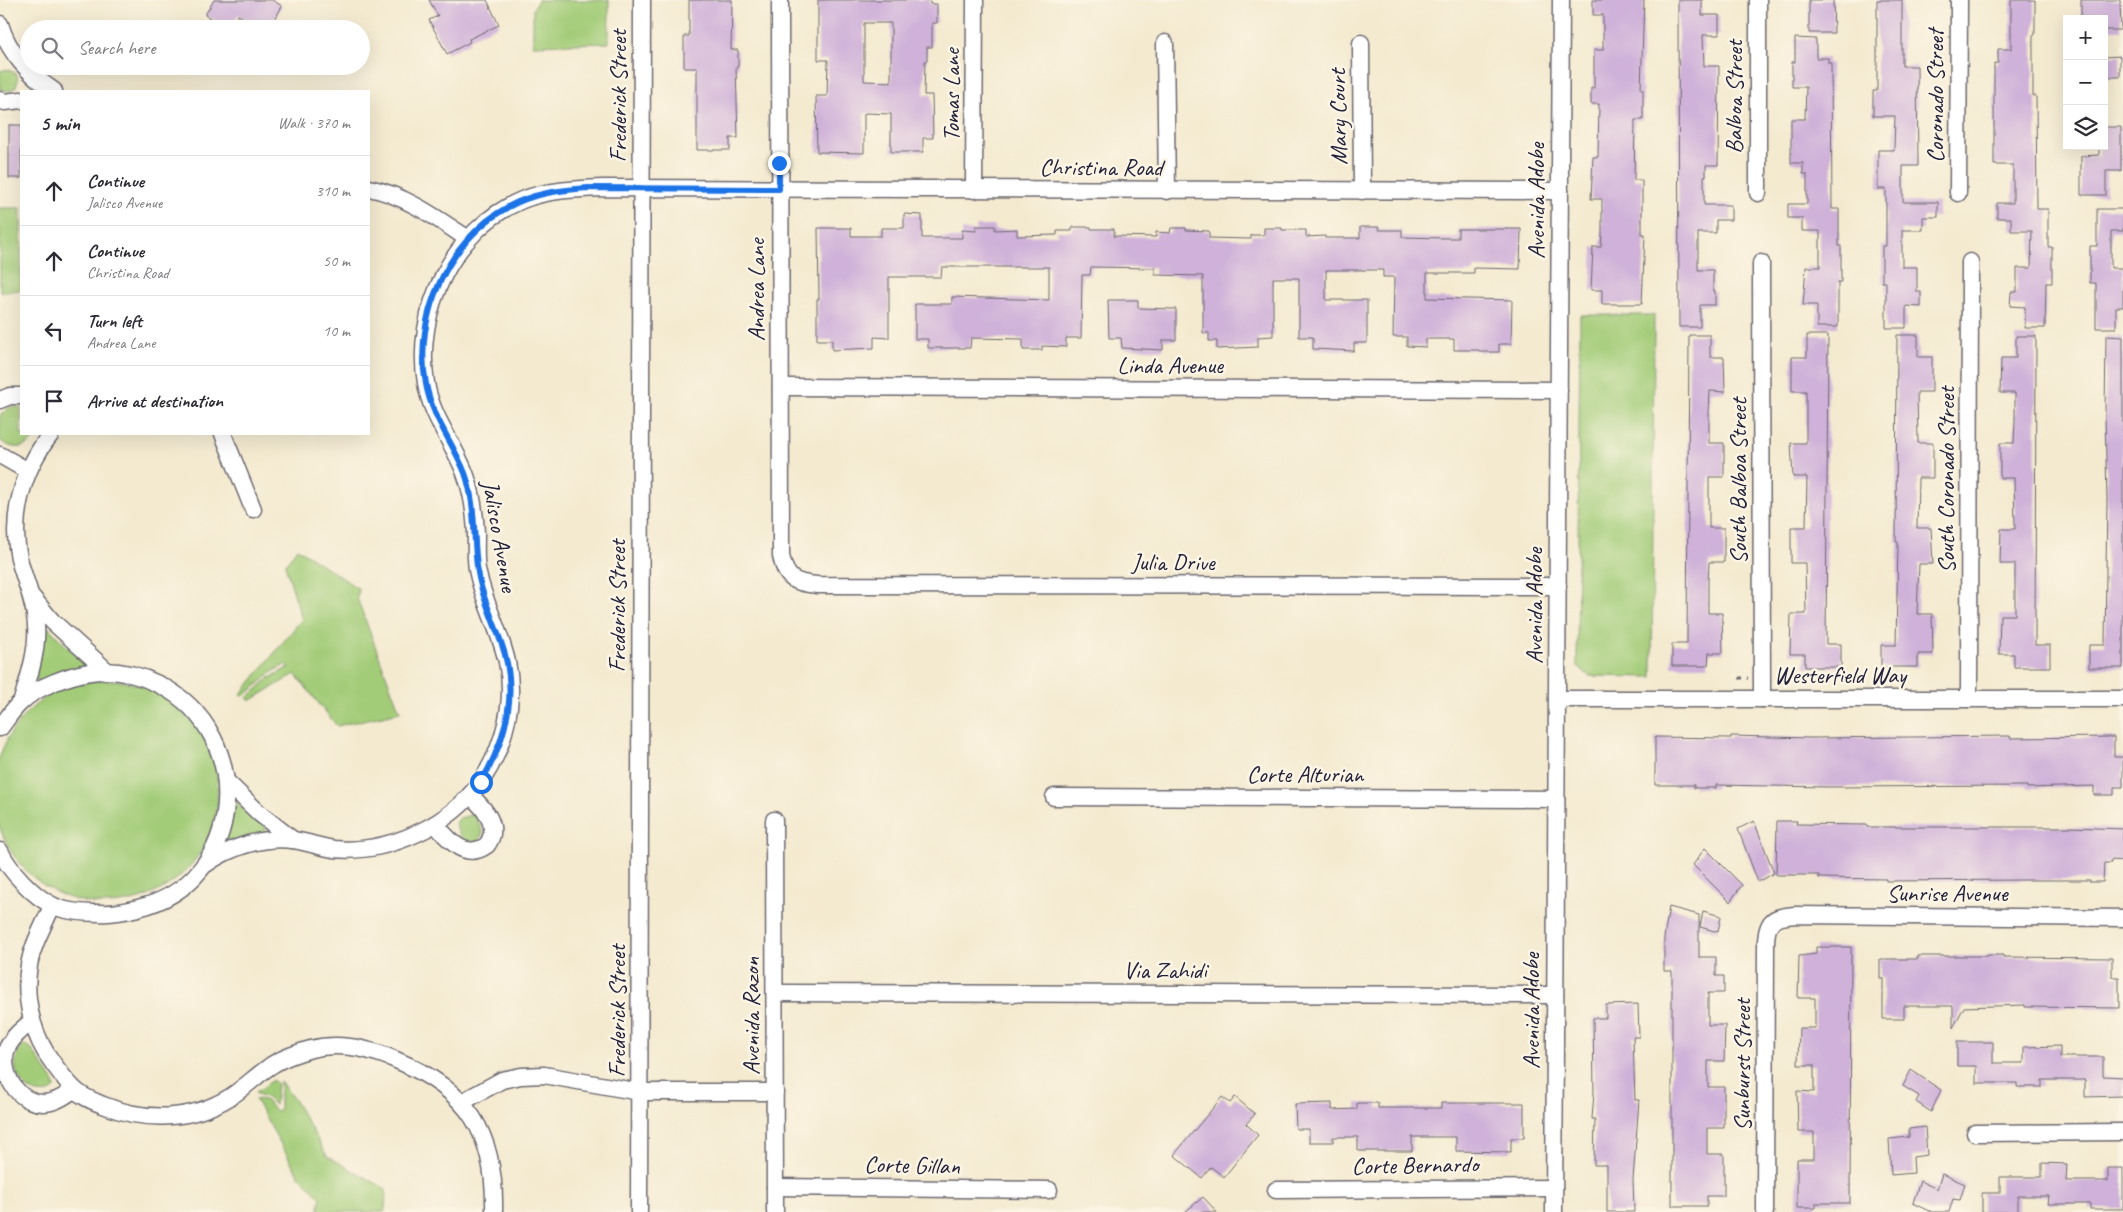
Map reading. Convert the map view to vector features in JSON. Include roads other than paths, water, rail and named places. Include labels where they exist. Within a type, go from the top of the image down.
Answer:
[{"type":"street","name":"Frederick Street","points":[[640,1212],[642,0]]},
{"type":"street","name":"Andrea Lane","points":[[780,0],[781,556],[783,568],[790,578]]},
{"type":"street","name":"Tomas Lane","points":[[974,190],[975,0]]},
{"type":"street","name":"Avenida Adobe","points":[[1554,1212],[1561,0]]},
{"type":"street","name":"Balboa Street","points":[[1758,0],[1758,193]]},
{"type":"street","name":"Coronado Street","points":[[1958,193],[1959,0]]},
{"type":"street","points":[[0,24],[5,52],[20,66]]},
{"type":"street","points":[[1165,43],[1167,191]]},
{"type":"street","name":"Mary Court","points":[[1360,43],[1362,191]]},
{"type":"street","points":[[29,75],[44,89]]},
{"type":"street","points":[[0,100],[5,102],[20,100]]},
{"type":"street","points":[[370,188],[390,194],[404,201],[468,239]]},
{"type":"street","name":"Christina Road","points":[[642,188],[1560,192]]},
{"type":"street","name":"Jalisco Avenue","points":[[206,864],[230,850],[252,843],[272,840],[293,840],[335,849],[376,847],[397,841],[435,824],[470,795],[489,768],[504,734],[508,712],[510,678],[507,662],[484,595],[477,567],[476,532],[469,486],[430,400],[424,361],[425,328],[436,289],[468,239],[494,215],[509,206],[539,194],[576,189],[642,188]]},
{"type":"street","name":"South Coronado Street","points":[[1969,699],[1970,262]]},
{"type":"street","name":"South Balboa Street","points":[[1761,263],[1762,699]]},
{"type":"street","name":"Linda Avenue","points":[[781,387],[1559,390]]},
{"type":"street","points":[[0,400],[10,396],[20,396]]},
{"type":"street","points":[[0,728],[22,700],[30,674],[36,627],[32,597],[21,566],[17,532],[19,499],[28,471],[50,435]]},
{"type":"street","points":[[223,435],[253,509]]},
{"type":"street","points":[[0,455],[28,471]]},
{"type":"street","name":"Julia Drive","points":[[790,578],[802,584],[817,586],[1558,586]]},
{"type":"street","points":[[32,597],[52,621],[106,670]]},
{"type":"street","points":[[0,851],[18,879],[52,906],[102,914],[152,904],[179,890],[206,864],[214,850],[227,794],[222,760],[214,741],[192,706],[173,692],[150,680],[128,673],[106,670],[64,679],[22,700]]},
{"type":"street","name":"Westerfield Way","points":[[1557,699],[2123,699]]},
{"type":"street","name":"Jalisco Avenue","points":[[226,781],[259,813],[293,840]]},
{"type":"street","points":[[435,824],[456,846],[462,849],[472,851],[487,845],[492,836],[493,827],[487,814],[470,795]]},
{"type":"street","name":"Corte Alturian","points":[[1054,797],[1556,799]]},
{"type":"street","name":"Avenida Razon","points":[[774,820],[775,1212]]},
{"type":"street","points":[[52,906],[35,944],[30,961],[29,1010],[38,1040],[74,1090],[84,1097],[120,1112],[143,1117],[183,1115],[196,1112],[230,1097],[271,1065],[292,1055],[313,1048],[340,1046],[364,1049],[422,1071],[439,1082],[462,1102],[481,1131],[488,1149],[493,1171],[494,1212]]},
{"type":"street","name":"Sunrise Avenue","points":[[1772,920],[1782,916],[1795,915],[2123,918]]},
{"type":"street","name":"Sunburst Street","points":[[1765,1212],[1766,942],[1767,928],[1772,920]]},
{"type":"street","name":"Via Zahidi","points":[[775,993],[1555,995]]},
{"type":"street","points":[[32,1022],[15,1035],[6,1051],[4,1066],[12,1086],[29,1101],[44,1103],[57,1100],[74,1090]]},
{"type":"street","points":[[462,1102],[502,1080],[521,1076],[544,1075],[640,1092],[775,1092]]},
{"type":"street","points":[[1975,1133],[2123,1132]]},
{"type":"street","name":"Corte Gillan","points":[[775,1187],[1048,1190]]},
{"type":"street","name":"Corte Bernardo","points":[[1276,1190],[1554,1188]]}]
